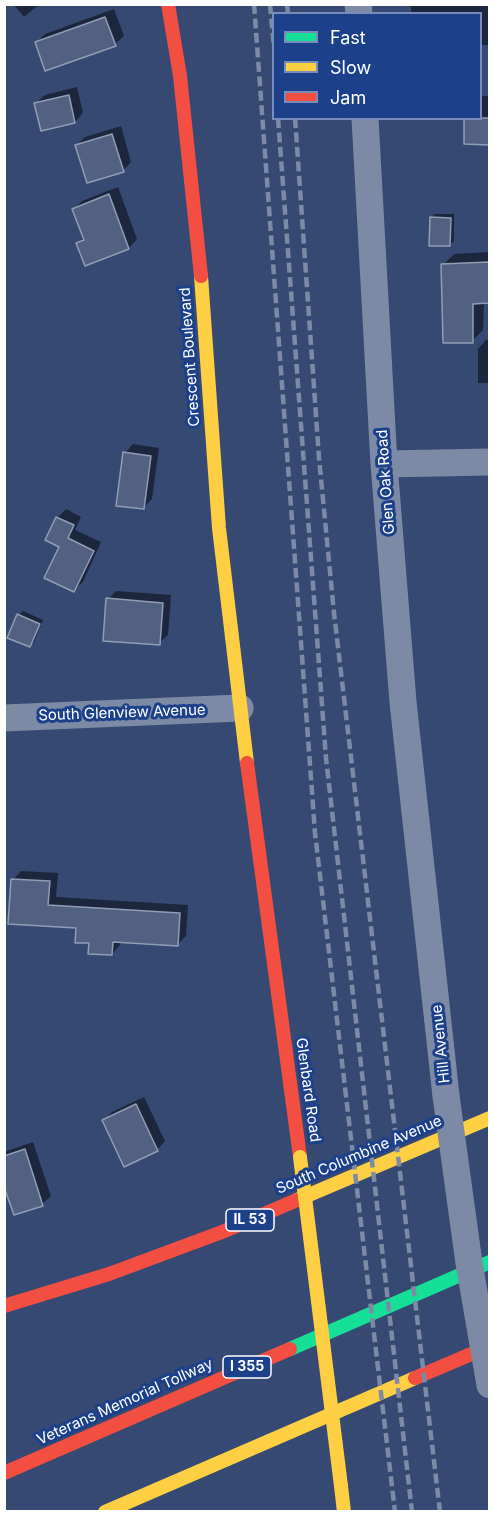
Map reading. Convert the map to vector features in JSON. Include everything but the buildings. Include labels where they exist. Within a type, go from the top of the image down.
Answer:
[{"type":"main road","name":"Crescent Boulevard","points":[[168,4],[180,76],[203,296],[219,528],[240,708]]},
{"type":"main road","name":"Glenbard Road","points":[[240,708],[300,1157],[344,1512]]},
{"type":"main road","name":"South Columbine Avenue","points":[[4,1306],[109,1274],[222,1232],[489,1118]]},
{"type":"main road","name":"Veterans Memorial Tollway","points":[[4,1473],[489,1262]]},
{"type":"main road","points":[[105,1512],[489,1346]]},
{"type":"street","name":"Glen Oak Road","points":[[364,120],[384,464],[403,702],[420,845]]},
{"type":"street","points":[[384,464],[489,462]]},
{"type":"street","name":"South Glenview Avenue","points":[[4,718],[240,708]]},
{"type":"street","name":"Hill Avenue","points":[[420,845],[446,1096],[469,1263],[489,1385]]},
{"type":"railway","points":[[254,4],[315,833],[395,1512]]},
{"type":"railway","points":[[270,4],[272,26]]},
{"type":"railway","points":[[287,4],[288,12]]},
{"type":"railway","points":[[278,120],[326,758],[412,1512]]},
{"type":"railway","points":[[295,120],[319,458],[334,613],[440,1512]]},
{"type":"traffic: fast","points":[[290,1349],[490,1262]]},
{"type":"traffic: slow","points":[[201,276],[219,528],[247,763]]},
{"type":"traffic: slow","points":[[297,1200],[490,1118]]},
{"type":"traffic: slow","points":[[300,1157],[341,1486]]},
{"type":"traffic: slow","points":[[105,1512],[415,1378]]},
{"type":"traffic: slow","points":[[341,1486],[344,1512]]},
{"type":"traffic: jam","points":[[168,4],[180,76],[201,276]]},
{"type":"traffic: jam","points":[[247,763],[300,1157]]},
{"type":"traffic: jam","points":[[4,1306],[109,1274],[222,1232],[297,1200]]},
{"type":"traffic: jam","points":[[415,1378],[490,1346]]},
{"type":"traffic: jam","points":[[4,1473],[290,1349]]}]
